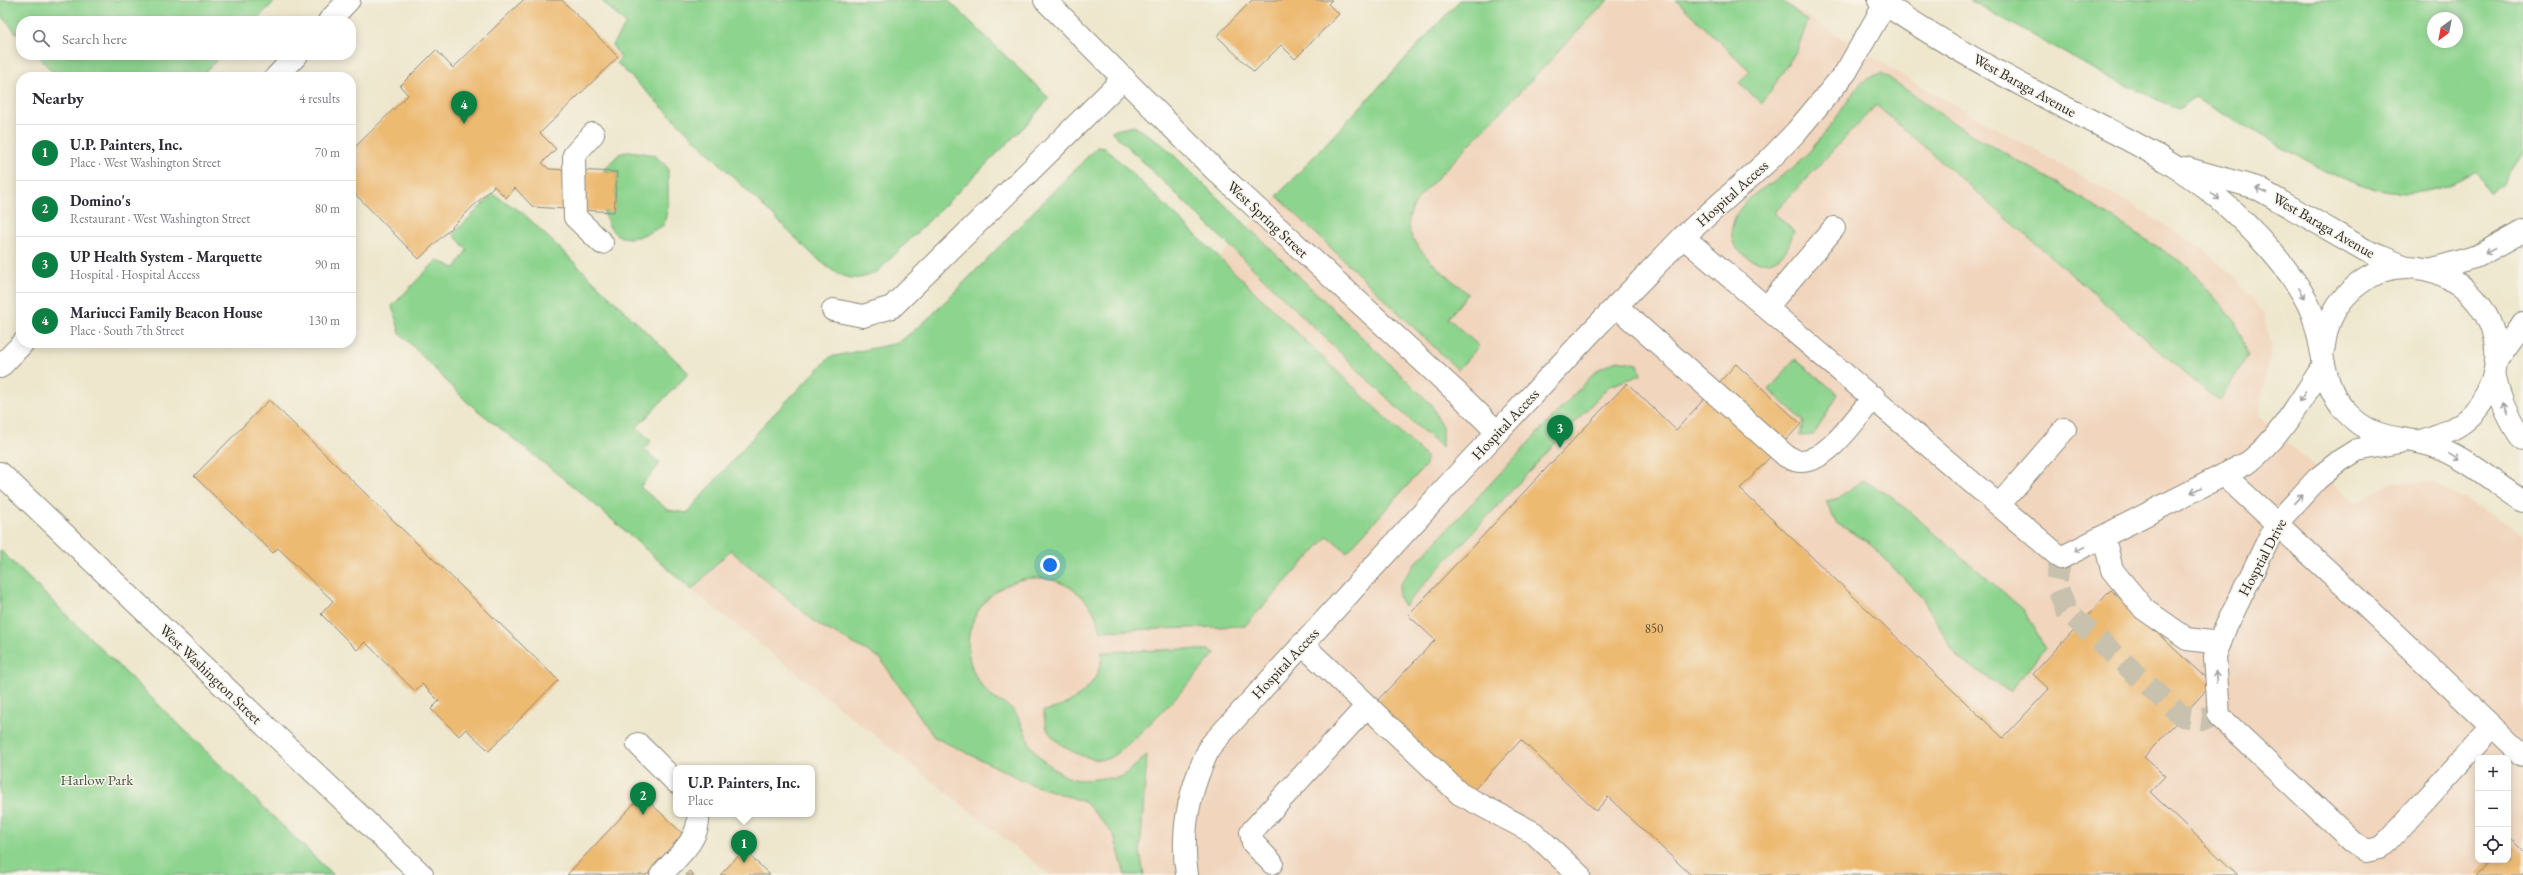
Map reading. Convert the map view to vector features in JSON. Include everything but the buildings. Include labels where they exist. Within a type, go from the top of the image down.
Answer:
[{"type":"street","points":[[335,16],[350,0]]},
{"type":"street","name":"West Spring Street","points":[[1045,0],[1215,170],[1464,399],[1497,432]]},
{"type":"street","name":"West Baraga Avenue","points":[[1882,2],[1998,71],[2173,164],[2217,198],[2248,226],[2301,291],[2319,330],[2323,360],[2331,391],[2347,413],[2368,430],[2411,442]]},
{"type":"street","name":"Hospital Access","points":[[1187,875],[1185,855],[1189,799],[1199,770],[1211,745],[1497,432],[1616,306],[1683,237],[1770,159],[1796,132],[1846,72],[1882,2]]},
{"type":"street","points":[[281,72],[292,60]]},
{"type":"street","points":[[833,310],[863,316],[892,307],[1124,78]]},
{"type":"street","points":[[592,134],[574,155],[575,217],[602,243]]},
{"type":"street","name":"West Baraga Avenue","points":[[2173,164],[2257,188],[2364,250],[2406,268]]},
{"type":"street","points":[[1767,308],[1834,228]]},
{"type":"street","points":[[2429,270],[2478,256],[2523,231]]},
{"type":"street","points":[[1683,237],[1874,397],[2061,558],[2104,538],[2249,462],[2263,451],[2280,431],[2323,360],[2328,326],[2339,302],[2346,295],[2373,276],[2406,268],[2429,270],[2457,283],[2483,308],[2495,338],[2495,367],[2505,411],[2523,440]]},
{"type":"street","points":[[1616,306],[1786,456],[1800,462],[1817,458],[1830,448],[1874,397]]},
{"type":"street","points":[[2495,367],[2523,323]]},
{"type":"street","points":[[0,367],[18,348]]},
{"type":"street","name":"Hosptial Drive","points":[[2492,727],[2389,840],[2380,848],[2366,851],[2353,842],[2218,716],[2215,656],[2220,642],[2276,524],[2317,479],[2341,460],[2357,450],[2411,442],[2445,433],[2468,418],[2485,398],[2495,367]]},
{"type":"street","points":[[1999,505],[2065,429]]},
{"type":"street","points":[[2411,442],[2451,454],[2523,501]]},
{"type":"street","name":"West Washington Street","points":[[0,473],[422,875]]},
{"type":"street","points":[[2224,475],[2354,595],[2523,756]]},
{"type":"street","points":[[2104,538],[2112,570],[2144,609],[2187,639],[2220,642]]},
{"type":"street","points":[[1302,644],[1460,794],[1534,833],[1579,875]]},
{"type":"street","points":[[1272,863],[1253,843],[1251,832],[1367,706]]},
{"type":"street","points":[[638,744],[673,779]]},
{"type":"street","points":[[661,875],[693,838],[698,826],[698,817]]},
{"type":"shaded area","points":[[1460,0],[1781,0],[1903,76],[2120,198],[2204,249],[2237,279],[2263,313],[2271,348],[2258,416],[2356,504],[2392,483],[2430,481],[2490,513],[2523,534],[2523,875],[1050,875],[692,590],[1107,153],[1219,258]]},
{"type":"green space","points":[[0,0],[276,0],[260,16],[16,16],[16,33],[0,15]]},
{"type":"green space","points":[[601,0],[948,0],[1049,98],[1029,122],[877,272],[858,278],[849,278],[834,272],[812,254],[617,63],[621,58],[612,45],[626,24]]},
{"type":"green space","points":[[1460,0],[1608,0],[1421,195],[1412,211],[1408,224],[1412,237],[1418,246],[1434,264],[1468,294],[1448,318],[1479,346],[1458,370],[1277,196]]},
{"type":"green space","points":[[1676,0],[1781,0],[1808,21],[1797,50],[1762,104],[1739,83],[1750,71]]},
{"type":"green space","points":[[1970,0],[2523,0],[2523,153],[2502,185],[2490,193],[2476,171],[2450,185],[2424,192],[2399,193],[2374,189],[2326,171],[2195,98],[2178,109],[2102,74]]},
{"type":"green space","points":[[42,60],[217,60],[205,72],[52,72]]},
{"type":"green space","points":[[1882,73],[1961,128],[2062,186],[2186,265],[2236,322],[2248,355],[2220,400],[2207,392],[1876,105],[1774,213],[1794,231],[1784,253],[1774,260],[1765,262],[1748,258],[1740,252],[1735,245],[1732,236],[1732,227],[1735,217],[1740,209],[1753,195],[1793,168],[1799,162],[1824,134],[1862,82],[1867,78]]},
{"type":"green space","points":[[1134,126],[1161,143],[1431,404],[1442,427],[1442,447],[1411,421],[1111,131]]},
{"type":"green space","points":[[1097,147],[1105,148],[1114,156],[1426,457],[1426,465],[1347,552],[1328,536],[1245,626],[1101,631],[1094,613],[1084,598],[1077,592],[1052,580],[1033,578],[1015,581],[1000,589],[986,600],[976,615],[970,631],[968,649],[972,668],[979,682],[986,691],[998,701],[1013,710],[1019,719],[1031,745],[1048,765],[1073,779],[1088,780],[1117,778],[1124,775],[1147,755],[1140,853],[1144,875],[1125,875],[1114,835],[1085,802],[1033,785],[934,737],[880,658],[819,625],[730,550],[692,590],[585,496],[466,401],[400,333],[392,306],[437,260],[455,268],[467,250],[453,234],[493,194],[523,213],[689,373],[637,427],[651,441],[644,449],[660,464],[640,487],[668,510],[687,513],[769,419],[830,357],[898,343],[928,319]]},
{"type":"green space","points":[[630,151],[655,155],[668,168],[668,207],[664,225],[645,234],[627,238],[620,236],[613,231],[608,223],[604,211],[614,211],[617,172],[603,171],[619,154]]},
{"type":"green space","points":[[1795,359],[1838,394],[1814,435],[1799,436],[1804,421],[1769,390]]},
{"type":"green space","points":[[1618,360],[1638,364],[1641,375],[1609,386],[1404,606],[1398,596],[1400,584],[1414,565],[1597,370]]},
{"type":"green space","points":[[1862,480],[1890,495],[2025,611],[2045,648],[2010,692],[1957,657],[1923,599],[1870,543],[1836,523],[1826,501],[1839,498]]},
{"type":"green space","name":"Harlow Park","points":[[0,550],[333,875],[0,875]]},
{"type":"green space","points":[[1186,649],[1209,650],[1215,653],[1180,693],[1146,728],[1116,753],[1107,759],[1092,759],[1075,753],[1053,738],[1046,725],[1043,711],[1054,709],[1065,704],[1084,692],[1097,674],[1101,663],[1102,652]]},
{"type":"tunnel","points":[[2061,558],[2056,583],[2066,610],[2182,716],[2203,719],[2219,716]]},
{"type":"place","name":"Mariucci Family Beacon House","points":[[464,124]]},
{"type":"place","name":"UP Health System - Marquette","points":[[1560,448]]},
{"type":"place","name":"Domino's","points":[[643,815]]},
{"type":"place","name":"U.P. Painters, Inc.","points":[[744,863]]}]
